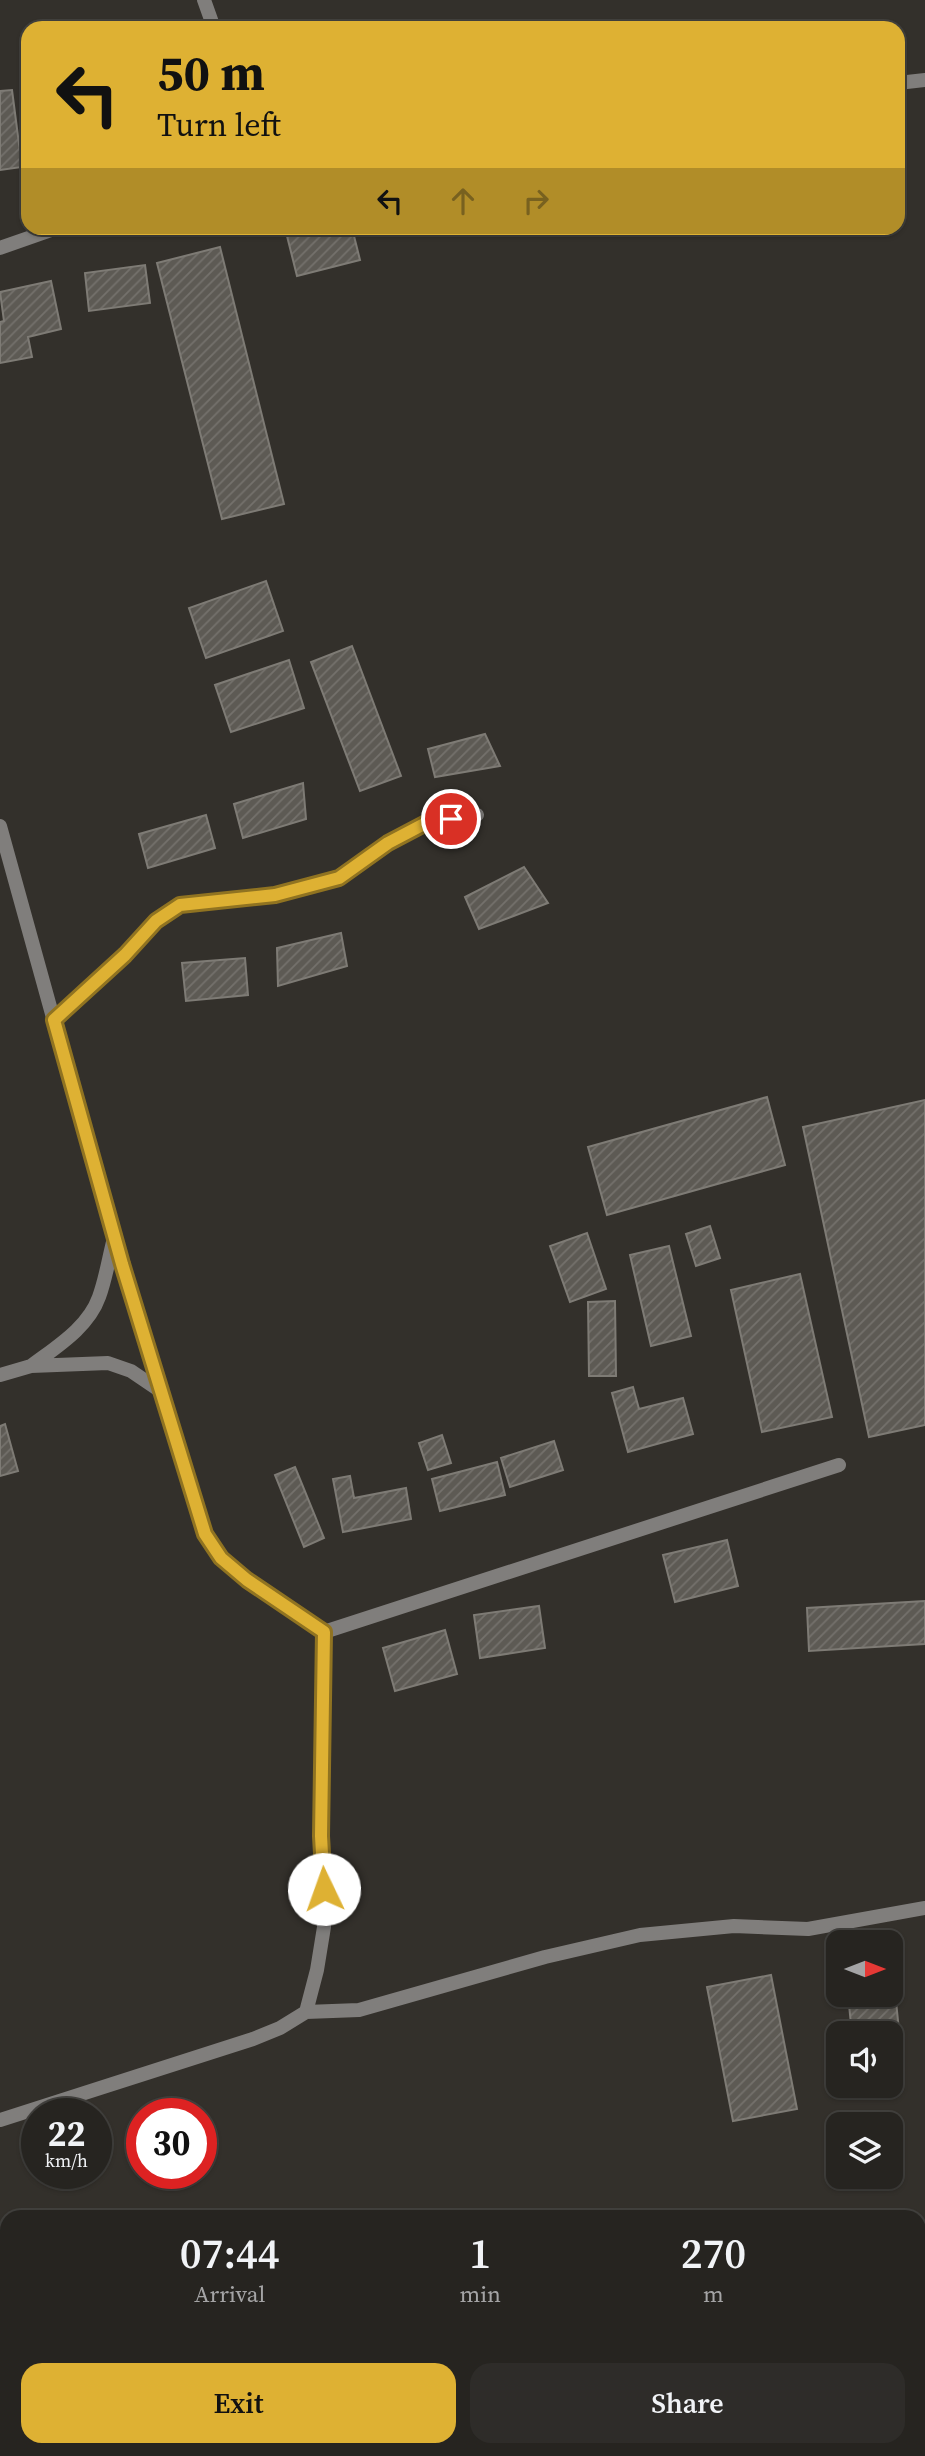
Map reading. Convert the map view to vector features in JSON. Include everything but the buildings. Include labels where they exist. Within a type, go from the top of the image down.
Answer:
[{"type":"street","points":[[204,0],[212,21]]},
{"type":"street","points":[[905,82],[925,80]]},
{"type":"street","points":[[0,248],[37,235]]},
{"type":"street","points":[[54,1020],[125,955],[156,921],[180,905],[275,895],[339,878],[388,843],[426,823],[477,814]]},
{"type":"street","points":[[0,826],[114,1238],[205,1534],[221,1558],[247,1580],[324,1632]]},
{"type":"street","points":[[31,1366],[71,1336],[87,1318],[99,1298],[114,1238]]},
{"type":"street","points":[[0,1375],[31,1366],[108,1363],[131,1371],[159,1390]]},
{"type":"street","points":[[324,1632],[839,1465]]},
{"type":"street","points":[[306,2012],[324,1927],[321,1836],[324,1632]]},
{"type":"street","points":[[0,2120],[253,2039],[280,2028],[306,2012],[359,2010],[545,1957],[640,1935],[734,1926],[808,1929],[925,1908]]},
{"type":"route","points":[[324,1889],[321,1836],[324,1632],[247,1580],[221,1558],[205,1534],[159,1390],[54,1020],[125,955],[156,921],[180,905],[275,895],[339,878],[388,843],[426,823],[451,819]]}]
